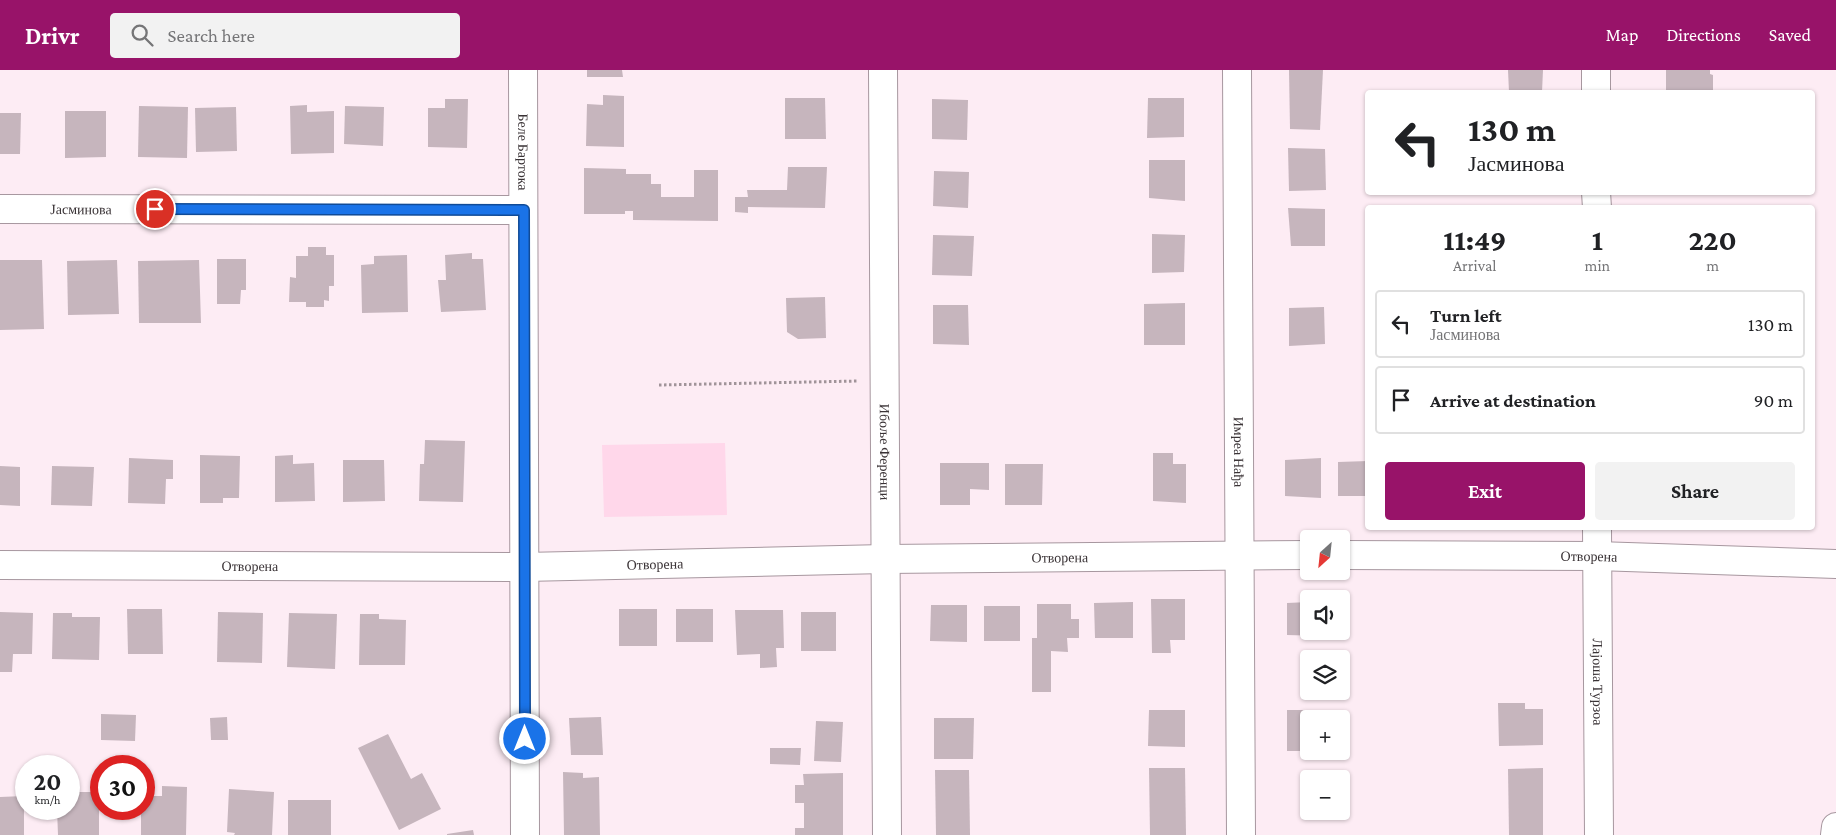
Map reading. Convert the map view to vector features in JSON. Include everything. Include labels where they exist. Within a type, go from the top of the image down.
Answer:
[{"type":"street","name":"Беле Бартока","points":[[523,70],[525,835]]},
{"type":"street","name":"Ибоље Ференци","points":[[883,70],[886,835]]},
{"type":"street","name":"Имреа Нађа","points":[[1237,70],[1241,835]]},
{"type":"street","points":[[1596,70],[1596,90]]},
{"type":"street","name":"Јасминова","points":[[0,209],[524,210]]},
{"type":"street","name":"Лајоша Турзоа","points":[[1597,530],[1599,835]]},
{"type":"street","name":"Отворена","points":[[0,565],[524,567],[885,559],[1300,555]]},
{"type":"street","name":"Отворена","points":[[1350,555],[1597,556],[1836,564]]},
{"type":"street","points":[[1836,827],[1836,835]]},
{"type":"path","points":[[659,385],[884,381]]},
{"type":"shaded area","points":[[725,443],[727,515],[604,517],[602,445]]},
{"type":"building","points":[[587,70],[622,70],[623,77],[587,77]]},
{"type":"building","points":[[1289,70],[1323,70],[1320,130],[1290,129]]},
{"type":"building","points":[[1508,70],[1543,70],[1542,90],[1509,90]]},
{"type":"building","points":[[1666,70],[1710,70],[1710,74],[1713,75],[1713,90],[1666,90]]},
{"type":"building","points":[[603,95],[624,96],[624,147],[586,146],[587,104],[603,105]]},
{"type":"building","points":[[785,98],[825,98],[826,139],[785,139]]},
{"type":"building","points":[[1148,98],[1184,98],[1184,137],[1147,138]]},
{"type":"building","points":[[445,99],[468,99],[467,148],[428,147],[428,108],[445,108]]},
{"type":"building","points":[[932,99],[968,100],[967,140],[932,139]]},
{"type":"building","points":[[307,105],[307,112],[334,111],[334,153],[291,154],[290,106]]},
{"type":"building","points":[[139,106],[188,107],[187,158],[138,157]]},
{"type":"building","points":[[345,106],[384,107],[383,146],[344,144]]},
{"type":"building","points":[[236,107],[237,151],[196,152],[195,108]]},
{"type":"building","points":[[65,111],[106,111],[106,157],[65,158]]},
{"type":"building","points":[[0,113],[21,113],[20,154],[0,154]]},
{"type":"building","points":[[1288,148],[1325,149],[1326,190],[1289,191]]},
{"type":"building","points":[[1149,160],[1185,160],[1185,201],[1149,198]]},
{"type":"building","points":[[788,167],[827,167],[825,208],[748,207],[748,213],[735,212],[735,197],[748,197],[747,190],[787,190]]},
{"type":"building","points":[[584,168],[626,169],[626,174],[651,174],[651,184],[661,184],[661,197],[694,197],[694,170],[718,170],[718,221],[633,220],[633,211],[625,211],[625,214],[584,214]]},
{"type":"building","points":[[934,171],[969,172],[968,208],[933,206]]},
{"type":"building","points":[[1288,208],[1325,209],[1325,246],[1291,246]]},
{"type":"building","points":[[1152,234],[1185,235],[1184,272],[1152,273]]},
{"type":"building","points":[[933,235],[974,236],[972,276],[932,275]]},
{"type":"building","points":[[308,247],[326,247],[326,255],[334,255],[334,286],[329,286],[329,301],[324,300],[324,307],[306,307],[306,302],[289,302],[290,277],[296,278],[296,256],[308,256]]},
{"type":"building","points":[[472,253],[472,259],[483,259],[486,310],[441,312],[438,280],[446,280],[445,255]]},
{"type":"building","points":[[407,255],[408,312],[362,313],[361,265],[374,264],[374,256]]},
{"type":"building","points":[[217,259],[246,259],[246,290],[241,290],[240,304],[217,304]]},
{"type":"building","points":[[0,260],[42,260],[44,329],[0,330]]},
{"type":"building","points":[[117,260],[119,314],[68,315],[67,261]]},
{"type":"building","points":[[199,260],[201,323],[139,323],[138,261]]},
{"type":"building","points":[[825,297],[826,338],[798,339],[787,332],[786,298]]},
{"type":"building","points":[[1185,303],[1185,345],[1144,345],[1144,304]]},
{"type":"building","points":[[933,305],[968,305],[969,345],[933,344]]},
{"type":"building","points":[[1324,307],[1325,344],[1289,346],[1289,308]]},
{"type":"building","points":[[425,440],[465,441],[463,502],[419,501],[420,464],[424,464]]},
{"type":"building","points":[[1153,453],[1173,453],[1173,464],[1186,464],[1186,503],[1153,501]]},
{"type":"building","points":[[200,455],[240,456],[239,498],[223,498],[223,503],[200,503]]},
{"type":"building","points":[[293,455],[293,464],[314,463],[315,501],[275,502],[275,456]]},
{"type":"building","points":[[129,458],[173,460],[173,479],[166,479],[165,504],[128,503]]},
{"type":"building","points":[[1321,458],[1321,498],[1285,496],[1285,460]]},
{"type":"building","points":[[343,460],[384,460],[385,501],[343,502]]},
{"type":"building","points":[[1365,461],[1365,496],[1338,496],[1338,462]]},
{"type":"building","points":[[940,463],[989,463],[989,490],[970,489],[970,505],[940,505]]},
{"type":"building","points":[[1005,464],[1043,464],[1042,505],[1005,505]]},
{"type":"building","points":[[0,466],[20,467],[20,506],[0,505]]},
{"type":"building","points":[[52,466],[94,467],[92,506],[51,505]]},
{"type":"building","points":[[1151,599],[1185,599],[1185,640],[1170,640],[1171,653],[1152,653]]},
{"type":"building","points":[[1133,602],[1133,638],[1095,638],[1094,603]]},
{"type":"building","points":[[1300,602],[1300,635],[1287,635],[1287,603]]},
{"type":"building","points":[[1037,604],[1071,604],[1071,619],[1079,619],[1079,638],[1067,638],[1068,652],[1051,651],[1051,692],[1032,692],[1032,638],[1037,638]]},
{"type":"building","points":[[931,605],[967,605],[967,642],[930,641]]},
{"type":"building","points":[[984,606],[1020,606],[1020,641],[984,641]]},
{"type":"building","points":[[127,609],[162,609],[163,654],[128,654]]},
{"type":"building","points":[[619,609],[657,609],[657,646],[619,646]]},
{"type":"building","points":[[676,609],[713,609],[713,642],[676,642]]},
{"type":"building","points":[[735,610],[783,610],[784,648],[776,648],[777,667],[760,668],[760,654],[737,655]]},
{"type":"building","points":[[0,612],[33,613],[32,654],[13,654],[12,672],[0,672]]},
{"type":"building","points":[[218,612],[263,613],[262,663],[217,662]]},
{"type":"building","points":[[801,612],[836,612],[836,651],[801,651]]},
{"type":"building","points":[[53,613],[72,613],[72,617],[100,617],[99,660],[52,659]]},
{"type":"building","points":[[289,613],[337,614],[335,669],[287,667]]},
{"type":"building","points":[[360,614],[379,614],[379,619],[406,620],[405,665],[359,665]]},
{"type":"building","points":[[1498,703],[1525,703],[1525,709],[1543,709],[1543,745],[1499,746]]},
{"type":"building","points":[[1149,710],[1185,710],[1185,747],[1148,746]]},
{"type":"building","points":[[1287,710],[1300,710],[1300,751],[1287,751]]},
{"type":"building","points":[[101,714],[136,715],[135,741],[101,740]]},
{"type":"building","points":[[227,717],[228,740],[211,740],[210,718]]},
{"type":"building","points":[[601,717],[603,755],[571,755],[569,718]]},
{"type":"building","points":[[934,718],[974,718],[973,759],[934,759]]},
{"type":"building","points":[[816,721],[843,722],[841,762],[814,761]]},
{"type":"building","points":[[388,734],[411,779],[422,773],[441,809],[399,830],[358,748]]},
{"type":"building","points":[[770,748],[801,748],[800,765],[770,764]]},
{"type":"building","points":[[1149,768],[1185,768],[1186,835],[1150,835]]},
{"type":"building","points":[[1543,768],[1543,835],[1509,835],[1508,769]]},
{"type":"building","points":[[935,770],[969,770],[970,835],[936,835]]},
{"type":"building","points":[[563,772],[583,773],[583,778],[599,777],[600,835],[564,835]]},
{"type":"building","points":[[843,773],[843,835],[795,835],[795,828],[804,828],[804,803],[795,803],[795,785],[804,785],[803,774]]},
{"type":"building","points":[[162,786],[187,787],[186,835],[141,835],[141,820],[155,820],[155,796],[162,796]]},
{"type":"building","points":[[229,789],[274,792],[272,835],[234,835],[235,833],[227,832]]},
{"type":"building","points":[[80,792],[90,792],[90,820],[99,820],[99,835],[58,835],[57,820],[80,820]]},
{"type":"building","points":[[15,796],[15,820],[24,820],[24,835],[0,835],[0,797]]},
{"type":"building","points":[[288,800],[331,800],[331,835],[288,835]]},
{"type":"building","points":[[473,830],[474,835],[447,835],[447,834]]},
{"type":"route","points":[[155,209],[524,210],[525,739]]}]
